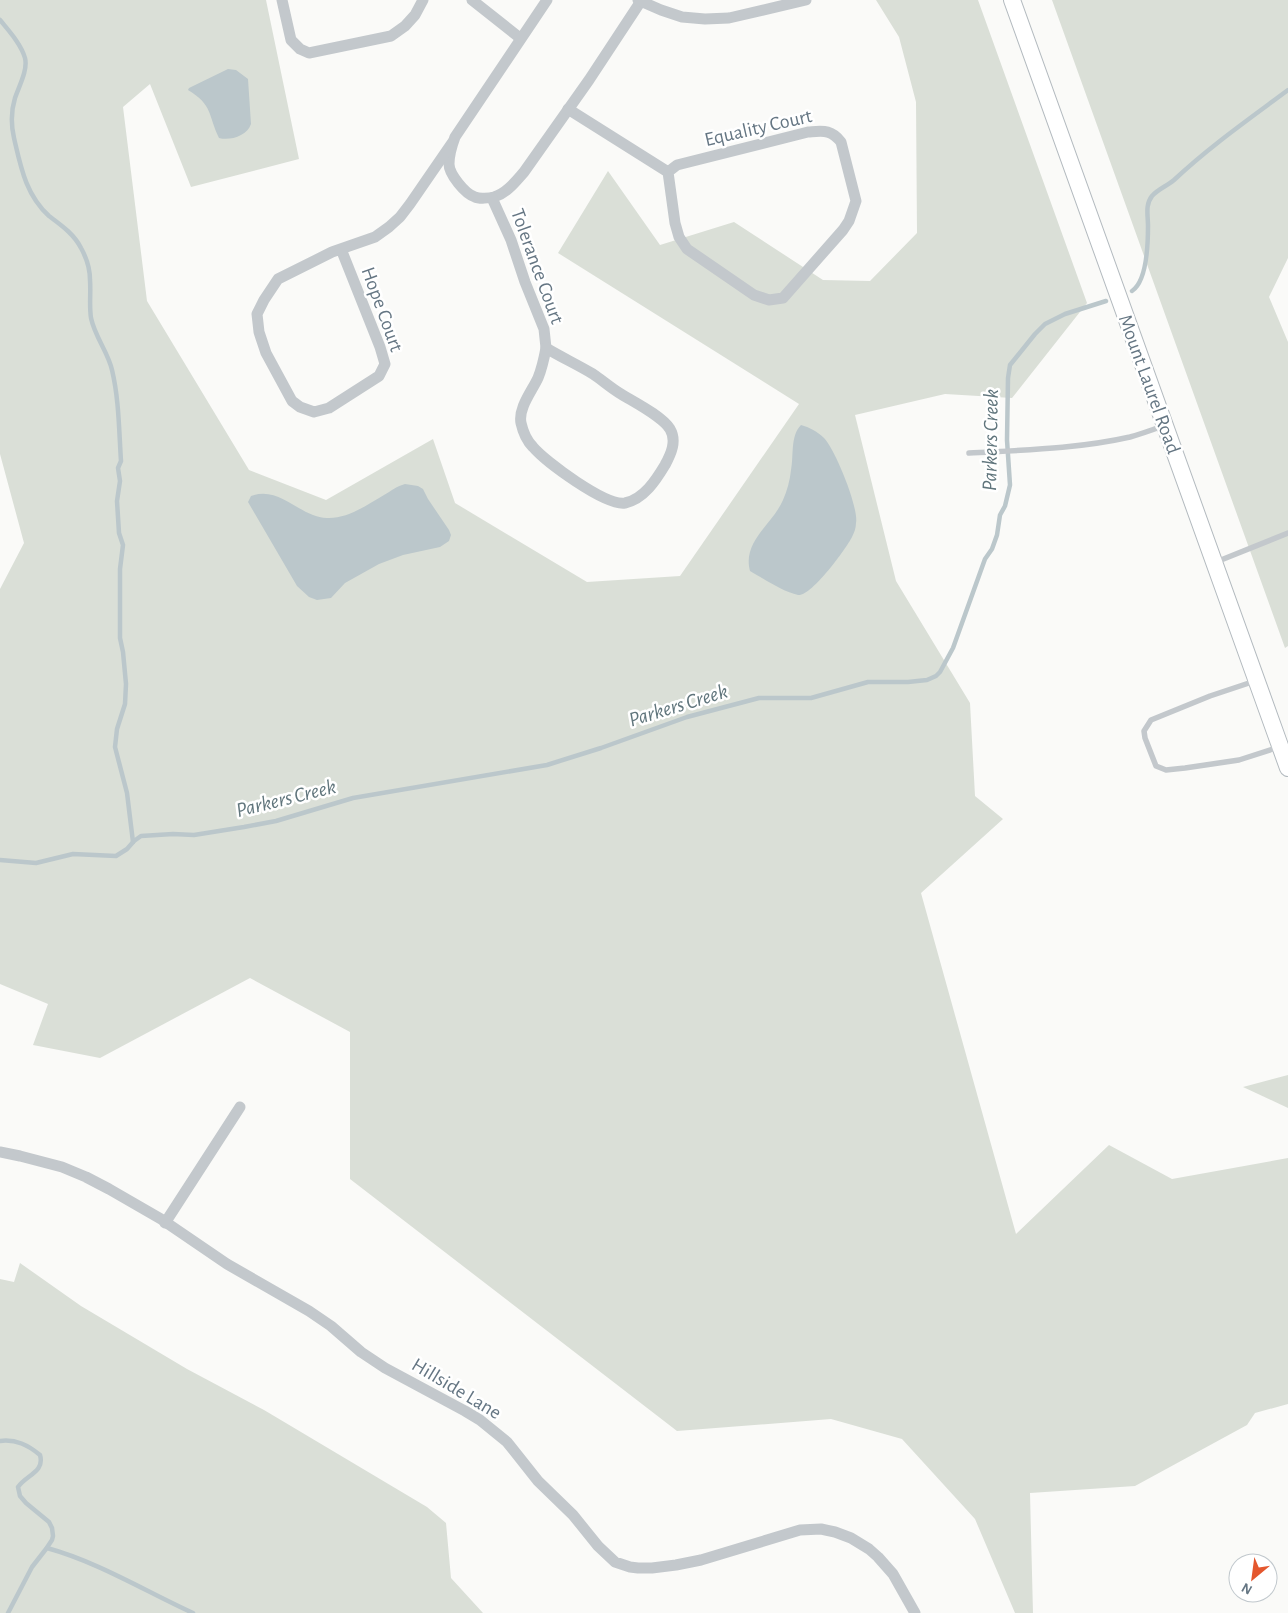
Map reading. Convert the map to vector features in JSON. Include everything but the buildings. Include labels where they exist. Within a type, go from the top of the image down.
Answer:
[{"type":"main road","name":"Mount Laurel Road","points":[[1012,0],[1288,768]]},
{"type":"street","points":[[282,0],[292,40],[300,49],[309,53],[391,36],[415,16],[423,0]]},
{"type":"street","points":[[472,0],[520,38]]},
{"type":"street","name":"Hope Court","points":[[341,249],[380,347],[384,364],[379,376],[329,408],[314,412],[300,407],[292,401],[266,353],[259,332],[257,314],[264,300],[278,279],[341,249],[375,236],[400,217],[452,144],[520,38],[547,0]]},
{"type":"street","points":[[452,144],[449,165],[454,178],[475,197],[492,198],[513,185],[524,172],[639,1],[682,17],[705,19],[729,18],[804,0]]},
{"type":"street","points":[[568,109],[668,172]]},
{"type":"street","name":"Equality Court","points":[[826,131],[841,142],[856,201],[843,230],[783,298],[769,300],[754,295],[687,248],[679,237],[675,223],[668,172],[677,165],[808,132],[826,131]]},
{"type":"street","name":"Tolerance Court","points":[[492,198],[511,240],[544,329],[546,348],[544,362],[524,405],[520,420],[523,433],[542,456],[596,495],[610,501],[623,503],[636,500],[651,485],[671,454],[673,441],[670,429],[636,402],[546,348]]},
{"type":"street","points":[[166,1223],[240,1107]]},
{"type":"street","name":"Hillside Lane","points":[[0,1152],[34,1159],[74,1171],[109,1190],[166,1223],[227,1264],[309,1311],[331,1326],[361,1352],[385,1368],[466,1411],[507,1442],[538,1481],[573,1515],[598,1546],[616,1562],[638,1568],[676,1565],[701,1560],[800,1530],[820,1529],[851,1538],[878,1557],[893,1574],[915,1613]]},
{"type":"lane","points":[[969,453],[1023,451],[1071,446],[1130,437],[1165,426]]},
{"type":"lane","points":[[1214,563],[1288,533]]},
{"type":"lane","points":[[1257,680],[1210,696],[1151,720],[1144,731],[1145,738],[1156,766],[1166,770],[1239,760],[1280,746]]},
{"type":"shaded area","points":[[0,0],[266,0],[299,159],[191,187],[150,84],[123,107],[147,301],[249,470],[326,500],[433,439],[455,503],[587,582],[680,576],[799,404],[558,253],[608,171],[660,245],[734,222],[823,280],[870,281],[917,233],[916,102],[899,37],[876,0],[978,0],[1087,303],[1012,398],[945,394],[855,415],[896,581],[970,703],[975,796],[1003,819],[921,893],[1016,1234],[1109,1145],[1172,1179],[1288,1158],[1288,1404],[1255,1413],[1247,1425],[1135,1486],[1030,1493],[1033,1613],[1015,1613],[975,1519],[902,1439],[831,1419],[677,1431],[350,1179],[350,1032],[250,978],[100,1058],[33,1045],[48,1004],[0,984],[0,589],[24,543],[0,454]]},
{"type":"shaded area","points":[[1052,0],[1288,0],[1288,258],[1269,297],[1288,342],[1288,646],[1285,648]]},
{"type":"shaded area","points":[[228,69],[236,70],[248,79],[251,124],[246,132],[238,137],[223,139],[219,138],[206,106],[196,95],[188,90]]},
{"type":"shaded area","points":[[801,425],[822,436],[829,444],[850,492],[856,515],[856,527],[848,543],[828,571],[804,594],[798,595],[780,588],[750,571],[749,560],[754,542],[778,509],[784,497],[791,474],[795,435]]},
{"type":"shaded area","points":[[405,484],[418,486],[423,489],[449,530],[451,535],[449,541],[440,547],[403,555],[379,564],[345,583],[331,598],[317,600],[309,597],[297,586],[248,502],[251,496],[271,495],[307,513],[334,518],[357,511]]},
{"type":"shaded area","points":[[1288,1075],[1288,1108],[1243,1087]]},
{"type":"shaded area","points":[[20,1263],[81,1306],[187,1369],[264,1410],[427,1507],[446,1523],[451,1578],[483,1613],[0,1613],[0,1279],[14,1282]]},
{"type":"waterway","points":[[0,20],[18,43],[26,63],[15,98],[12,118],[13,133],[22,170],[30,190],[41,208],[71,234],[85,255],[90,276],[91,318],[95,332],[108,357],[116,392],[121,461],[118,468],[120,481],[117,501],[119,533],[123,545],[120,569],[120,638],[126,684],[125,704],[117,729],[115,747],[127,793],[133,842]]},
{"type":"waterway","name":"Parkers Creek","points":[[1132,291],[1141,279],[1146,261],[1148,207],[1152,196],[1288,90]]},
{"type":"waterway","name":"Parkers Creek","points":[[0,860],[36,863],[73,854],[116,856],[141,836],[194,835],[244,827],[276,821],[353,798],[547,765],[687,717],[759,698],[811,698],[868,682],[908,682],[927,680],[936,676],[953,648],[985,559],[992,549],[997,535],[1000,515],[1005,506],[1010,485],[1007,440],[1010,365],[1045,324],[1065,314],[1106,301]]},
{"type":"waterway","points":[[0,1441],[22,1444],[40,1455],[40,1465],[18,1487],[20,1496],[26,1503],[49,1522],[53,1536],[32,1567],[8,1613]]},
{"type":"waterway","points":[[47,1548],[103,1569],[193,1613]]}]
